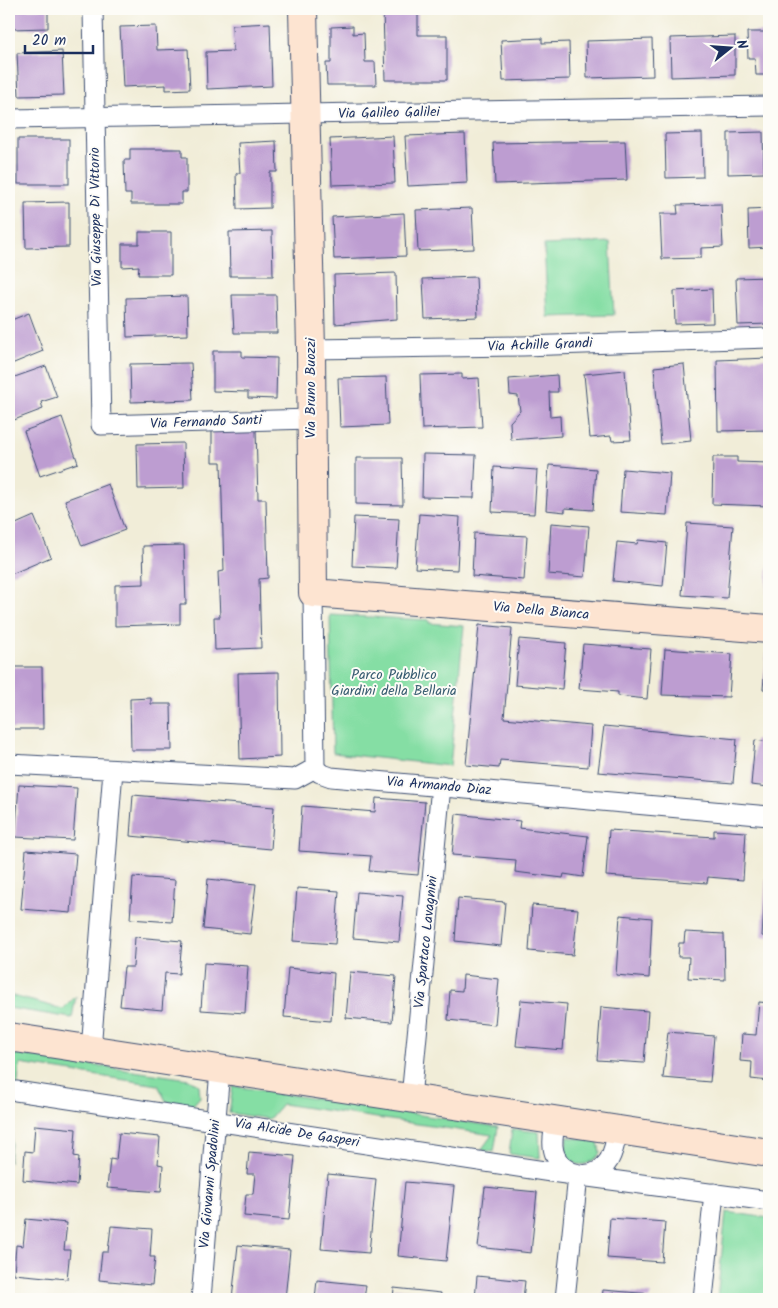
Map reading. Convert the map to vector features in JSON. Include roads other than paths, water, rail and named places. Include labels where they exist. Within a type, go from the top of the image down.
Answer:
[{"type":"street","name":"Via Giuseppe Di Vittorio","points":[[93,9],[101,425]]},
{"type":"street","name":"Via Bruno Buozzi","points":[[303,9],[311,349],[315,768]]},
{"type":"street","name":"Via Galileo Galilei","points":[[9,119],[769,106]]},
{"type":"street","name":"Via Achille Grandi","points":[[311,349],[513,346],[769,338]]},
{"type":"street","name":"Via Fernando Santi","points":[[101,425],[311,419]]},
{"type":"street","name":"Via Della Bianca","points":[[313,593],[769,629]]},
{"type":"street","points":[[9,764],[295,778],[315,768]]},
{"type":"street","name":"Via Armando Diaz","points":[[315,768],[324,775],[331,777],[769,816]]},
{"type":"street","points":[[91,1050],[113,770]]},
{"type":"street","name":"Via Spartaco Lavagnini","points":[[411,1098],[441,786]]},
{"type":"street","points":[[9,1037],[769,1153]]},
{"type":"street","name":"Via Giovanni Spadolini","points":[[201,1299],[220,1070]]},
{"type":"street","name":"Via Alcide De Gasperi","points":[[16,1091],[578,1176],[769,1201]]},
{"type":"street","points":[[556,1121],[553,1145],[556,1156],[569,1172],[578,1176],[565,1299]]},
{"type":"street","name":"Via Alcide De Gasperi","points":[[578,1176],[592,1173],[605,1165],[612,1155],[618,1130]]},
{"type":"street","points":[[703,1299],[714,1193]]},
{"type":"park label","name":"Parco Pubblico Giardini della Bellaria","points":[[394,684]]}]
